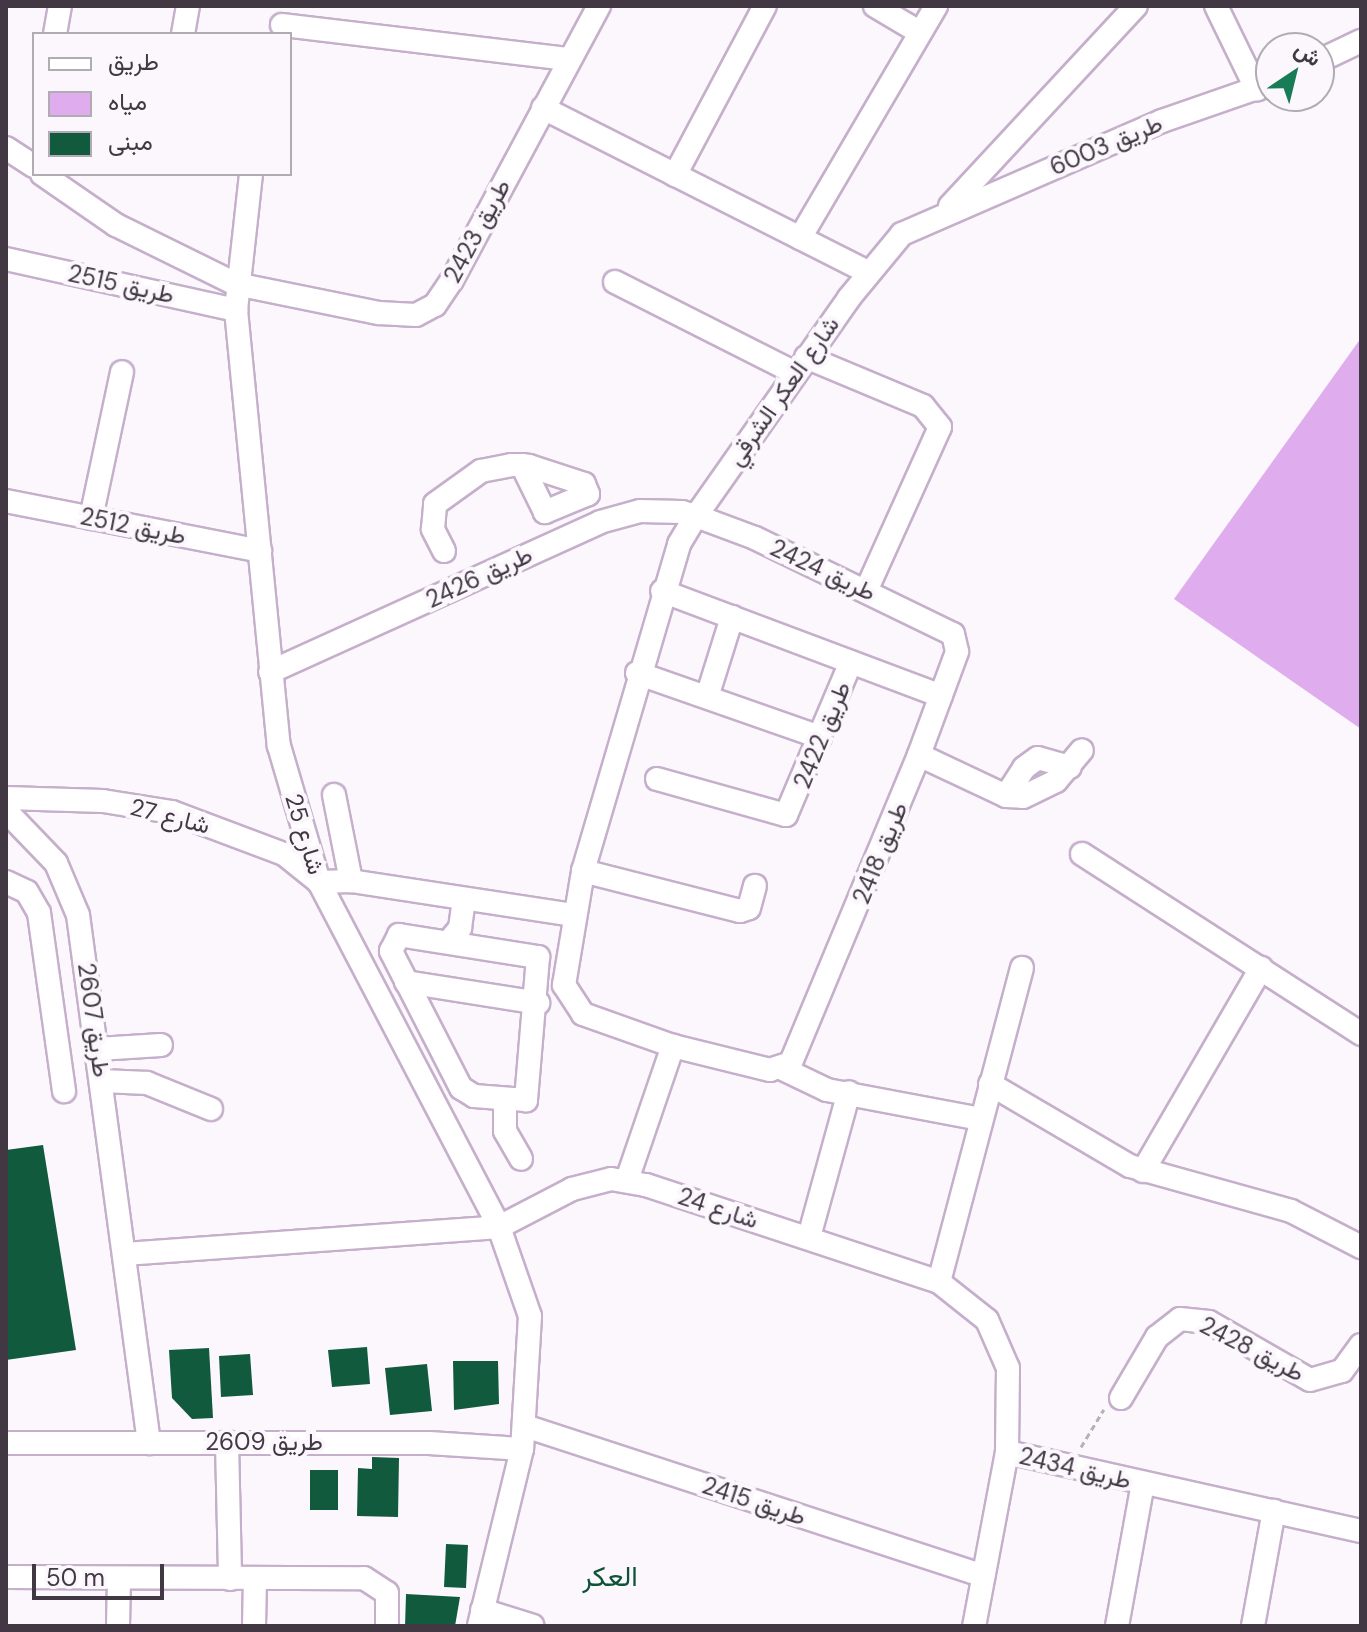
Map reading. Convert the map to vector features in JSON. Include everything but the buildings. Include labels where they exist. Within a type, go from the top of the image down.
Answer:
[{"type":"street","points":[[55,32],[60,6]]},
{"type":"street","points":[[183,32],[188,6]]},
{"type":"street","name":"طريق 2423","points":[[50,176],[116,225],[236,284],[394,316],[435,305],[599,6]]},
{"type":"street","points":[[675,175],[765,6]]},
{"type":"street","points":[[875,6],[919,32]]},
{"type":"street","points":[[800,238],[936,6]]},
{"type":"street","name":"شارع العكر الشرقي","points":[[572,915],[662,591],[696,516],[868,272],[902,234],[944,213],[1136,6]]},
{"type":"street","points":[[1216,6],[1255,71]]},
{"type":"street","points":[[282,22],[569,59]]},
{"type":"street","points":[[1335,53],[1361,41]]},
{"type":"street","name":"طريق 6003","points":[[944,213],[1162,121],[1255,89]]},
{"type":"street","points":[[543,108],[868,272]]},
{"type":"street","name":"طريق 2423","points":[[6,148],[32,164]]},
{"type":"street","name":"شارع 25","points":[[251,176],[236,284],[236,310],[279,746],[319,882],[499,1227],[530,1316],[522,1449]]},
{"type":"street","name":"طريق 2515","points":[[6,259],[236,310]]},
{"type":"street","points":[[615,282],[801,365],[923,406],[940,427],[867,589]]},
{"type":"street","points":[[91,518],[122,372]]},
{"type":"street","points":[[444,551],[432,520],[440,498],[481,471],[522,465],[587,486],[586,497],[558,509],[540,508],[522,465]]},
{"type":"street","name":"طريق 2512","points":[[6,501],[260,551]]},
{"type":"street","points":[[558,509],[570,535]]},
{"type":"street","name":"طريق 2426","points":[[270,672],[570,535],[640,511],[696,516]]},
{"type":"street","name":"طريق 2424","points":[[696,516],[867,589],[947,631]]},
{"type":"street","name":"طريق 2422","points":[[662,591],[941,696]]},
{"type":"street","points":[[707,697],[732,617]]},
{"type":"street","name":"طريق 2418","points":[[781,1068],[805,1041],[919,755],[957,652],[947,631]]},
{"type":"street","name":"طريق 2422","points":[[657,779],[786,815],[851,662]]},
{"type":"street","points":[[637,673],[820,737]]},
{"type":"street","points":[[919,755],[1006,796],[1036,793],[1076,758]]},
{"type":"street","points":[[334,795],[351,881]]},
{"type":"street","name":"شارع 27","points":[[6,798],[103,801],[172,812],[284,854],[319,882]]},
{"type":"street","name":"طريق 2607","points":[[6,811],[45,848],[73,897],[98,1049],[149,1443]]},
{"type":"street","points":[[1082,854],[1361,1034]]},
{"type":"street","points":[[583,871],[743,911],[755,886]]},
{"type":"street","points":[[319,882],[351,881],[572,915],[564,985],[569,1001],[583,1014],[673,1046],[781,1068],[809,1084],[981,1119]]},
{"type":"street","points":[[6,882],[27,892],[39,913],[64,1091]]},
{"type":"street","points":[[450,940],[460,928],[472,900]]},
{"type":"street","points":[[472,900],[480,944]]},
{"type":"street","points":[[395,937],[480,944],[538,957],[538,1003],[528,1098],[505,1100],[464,1091],[391,951],[395,937]]},
{"type":"street","points":[[939,1282],[1022,968]]},
{"type":"street","points":[[1143,1171],[1261,968]]},
{"type":"street","points":[[406,982],[538,1003]]},
{"type":"street","points":[[98,1049],[161,1045]]},
{"type":"street","points":[[627,1180],[673,1046]]},
{"type":"street","points":[[102,1081],[147,1083],[211,1109]]},
{"type":"street","points":[[990,1084],[1143,1171],[1281,1208],[1361,1247]]},
{"type":"street","points":[[809,1237],[849,1092]]},
{"type":"street","points":[[505,1100],[505,1131],[521,1159]]},
{"type":"street","name":"شارع 24","points":[[499,1227],[572,1189],[627,1180],[939,1282],[969,1300],[1001,1343],[1008,1368],[1007,1452],[974,1626]]},
{"type":"street","points":[[125,1254],[499,1227]]},
{"type":"street","name":"طريق 2428","points":[[1121,1398],[1157,1337],[1180,1319],[1209,1322],[1310,1380],[1342,1371],[1361,1345]]},
{"type":"street","name":"طريق 2415","points":[[525,1426],[983,1576]]},
{"type":"street","points":[[227,1442],[230,1579]]},
{"type":"street","name":"طريق 2609","points":[[6,1443],[227,1442],[522,1449]]},
{"type":"street","points":[[522,1449],[480,1618],[533,1626]]},
{"type":"street","name":"طريق 2434","points":[[1007,1452],[1361,1531]]},
{"type":"street","name":"طريق 2434","points":[[1117,1626],[1143,1483]]},
{"type":"street","points":[[1253,1626],[1274,1511]]},
{"type":"street","points":[[6,1577],[378,1582],[387,1593],[387,1626]]},
{"type":"street","points":[[118,1626],[119,1578]]},
{"type":"street","points":[[254,1626],[255,1579]]},
{"type":"path","points":[[1069,1467],[1107,1402],[1121,1398]]},
{"type":"water","points":[[1361,338],[1361,729],[1174,599]]},
{"type":"district","name":"العكر","points":[[610,1577]]}]
